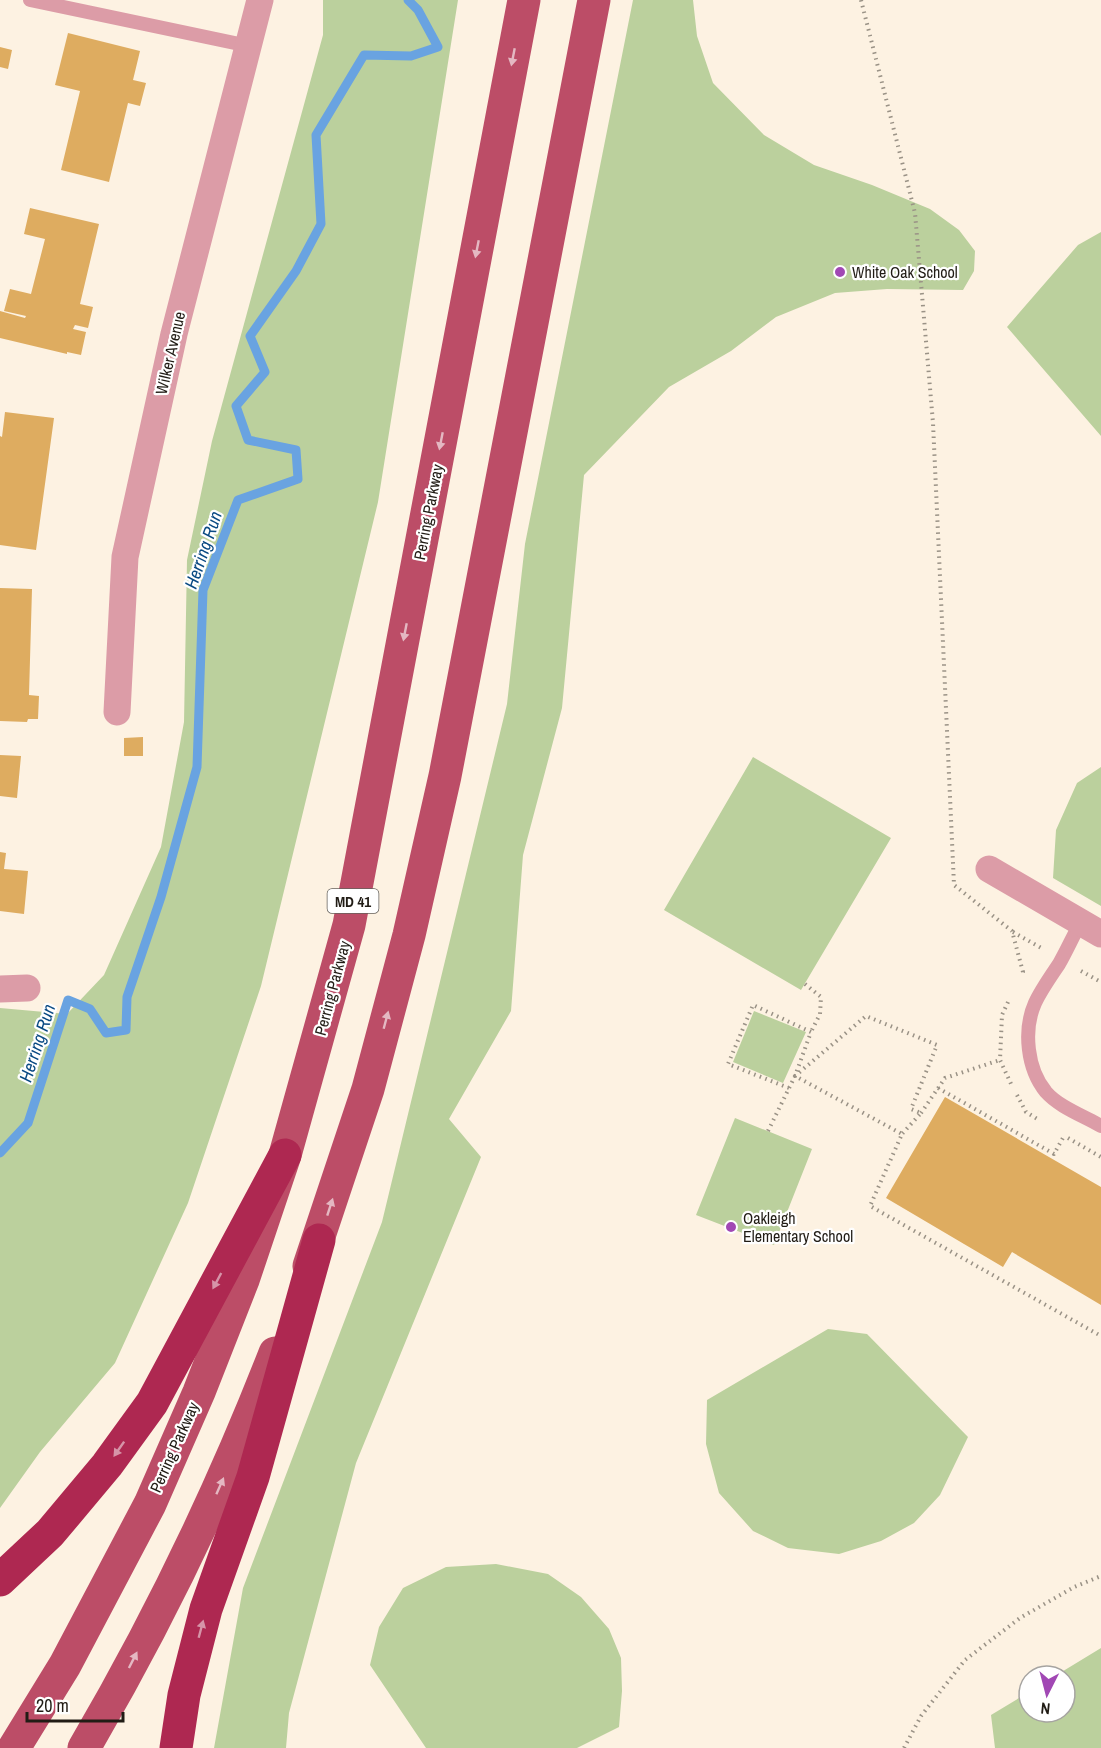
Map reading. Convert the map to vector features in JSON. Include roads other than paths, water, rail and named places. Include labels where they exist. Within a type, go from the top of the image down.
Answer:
[{"type":"highway","points":[[0,1580],[50,1533],[107,1466],[152,1403],[285,1155]]},
{"type":"highway","points":[[176,1748],[184,1695],[206,1608],[253,1477],[319,1240]]},
{"type":"main road","name":"Perring Parkway","points":[[14,1748],[65,1665],[150,1504],[199,1392],[243,1280],[285,1155],[349,925],[524,0]]},
{"type":"main road","points":[[84,1748],[114,1696],[198,1535],[249,1420],[319,1240],[368,1089],[408,935],[445,776],[594,0]]},
{"type":"street","name":"Wilker Avenue","points":[[117,712],[125,557],[174,334],[260,0]]},
{"type":"street","points":[[989,869],[1091,928]]},
{"type":"street","points":[[0,989],[27,988]]},
{"type":"lane","points":[[30,0],[249,46]]},
{"type":"lane","points":[[1091,928],[1061,960],[1035,1003],[1029,1022],[1028,1049],[1035,1075],[1046,1093],[1101,1126]]},
{"type":"waterway","name":"Herring Run","points":[[0,1153],[28,1123],[68,1000],[90,1009],[106,1033],[126,1030],[127,997],[161,897],[197,767],[203,590],[238,500],[298,479],[296,450],[248,440],[236,406],[265,372],[250,336],[296,271],[321,224],[316,135],[364,55],[411,56],[438,47],[418,10],[408,0]]},
{"type":"place","name":"White Oak School","points":[[840,272]]},
{"type":"place","name":"Oakleigh Elementary School","points":[[731,1227]]}]
